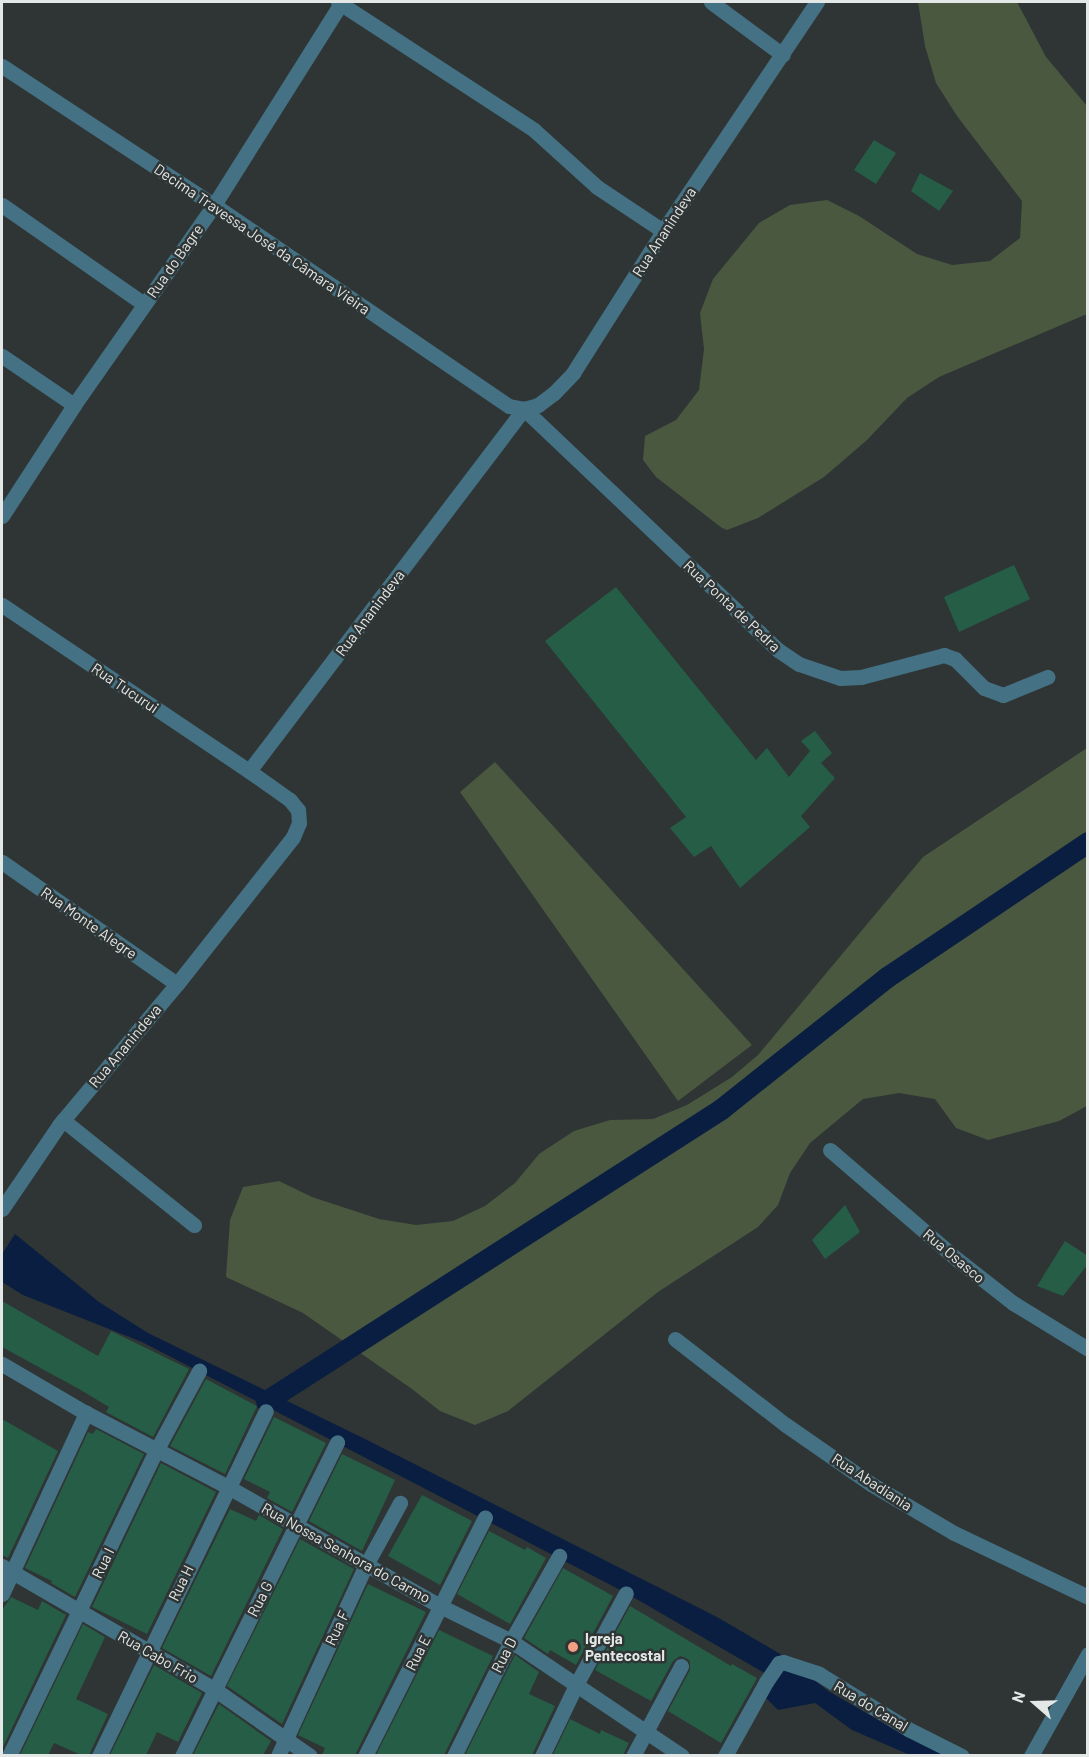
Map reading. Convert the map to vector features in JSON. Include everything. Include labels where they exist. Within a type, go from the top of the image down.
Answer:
[{"type":"street","points":[[340,2],[534,130],[597,187],[663,231]]},
{"type":"street","name":"Rua do Bagre","points":[[2,516],[74,405],[214,205],[340,2]]},
{"type":"street","points":[[711,2],[783,54]]},
{"type":"street","name":"Rua Ananindeva","points":[[2,1209],[63,1120],[177,984],[293,837],[299,822],[298,810],[290,800],[249,771],[524,409],[538,405],[555,393],[573,373],[663,231],[817,2]]},
{"type":"street","name":"Decima Travessa José da Câmara Vieira","points":[[2,66],[214,205],[509,406],[524,409]]},
{"type":"street","points":[[2,205],[144,304]]},
{"type":"street","points":[[2,356],[74,405]]},
{"type":"street","name":"Rua Ponta de Pedra","points":[[524,409],[778,650],[799,664],[840,678],[861,677],[944,655],[955,659],[984,688],[1003,695],[1047,677]]},
{"type":"street","name":"Rua Tucurui","points":[[2,605],[249,771]]},
{"type":"street","name":"Rua Monte Alegre","points":[[2,862],[177,984]]},
{"type":"street","points":[[63,1120],[194,1225]]},
{"type":"street","name":"Rua Osasco","points":[[830,1150],[958,1260],[1013,1303],[1088,1349]]},
{"type":"street","name":"Rua Abadiania","points":[[675,1339],[786,1425],[871,1484],[954,1533],[1088,1597]]},
{"type":"street","name":"Rua Nossa Senhora do Carmo","points":[[2,1364],[86,1413],[228,1487],[296,1527],[511,1641],[682,1755]]},
{"type":"street","name":"Rua I","points":[[9,1755],[157,1449],[199,1371]]},
{"type":"street","name":"Rua H","points":[[99,1755],[266,1411]]},
{"type":"street","points":[[2,1594],[7,1569],[86,1413]]},
{"type":"street","name":"Rua G","points":[[182,1755],[337,1442]]},
{"type":"street","name":"Rua F","points":[[278,1755],[366,1565],[400,1503]]},
{"type":"street","name":"Rua E","points":[[365,1755],[485,1517]]},
{"type":"street","name":"Rua D","points":[[453,1755],[511,1641],[559,1556]]},
{"type":"street","name":"Rua Cabo Frio","points":[[7,1569],[214,1689],[310,1755]]},
{"type":"street","points":[[542,1755],[577,1683],[626,1593]]},
{"type":"street","points":[[1031,1755],[1088,1654]]},
{"type":"street","name":"Rua do Canal","points":[[725,1755],[779,1663],[786,1662],[819,1674],[908,1729],[962,1755]]},
{"type":"street","points":[[633,1755],[681,1666]]},
{"type":"green space","points":[[918,2],[1017,2],[1046,57],[1087,106],[1087,314],[939,377],[907,398],[867,440],[824,477],[758,518],[727,530],[656,477],[643,460],[645,436],[676,420],[699,390],[704,349],[700,313],[713,279],[759,223],[790,205],[827,200],[859,216],[917,254],[952,265],[990,261],[1020,238],[1022,201],[957,116],[936,83],[925,46]]},
{"type":"green space","points":[[1087,748],[1087,1106],[1059,1121],[988,1140],[956,1128],[935,1099],[899,1093],[863,1099],[810,1143],[790,1173],[778,1205],[758,1227],[658,1292],[508,1411],[475,1425],[440,1411],[303,1313],[226,1277],[230,1220],[243,1187],[279,1181],[312,1197],[379,1219],[416,1225],[453,1221],[485,1206],[515,1183],[539,1154],[574,1131],[610,1120],[653,1119],[687,1105],[732,1077],[758,1055],[923,857]]},
{"type":"green space","points":[[495,762],[752,1045],[678,1101],[460,792]]},
{"type":"water","points":[[15,1234],[99,1302],[148,1333],[361,1437],[717,1617],[787,1658],[828,1691],[903,1734],[947,1755],[910,1755],[852,1730],[815,1703],[778,1710],[765,1697],[768,1675],[626,1593],[142,1342],[23,1295],[2,1282],[2,1254]]},
{"type":"building","points":[[874,140],[896,153],[876,184],[854,170]]},
{"type":"building","points":[[920,173],[953,191],[939,211],[911,191]]},
{"type":"building","points":[[1014,565],[1030,599],[959,632],[944,597]]},
{"type":"building","points":[[616,587],[756,760],[767,748],[789,777],[810,751],[801,741],[815,731],[832,753],[821,763],[835,778],[801,816],[810,827],[740,888],[711,846],[694,857],[670,828],[686,817],[545,641]]},
{"type":"building","points":[[845,1205],[860,1232],[825,1259],[812,1240]]},
{"type":"building","points":[[1065,1241],[1088,1256],[1088,1264],[1063,1296],[1037,1286]]},
{"type":"building","points":[[2,1301],[98,1356],[111,1331],[189,1369],[153,1437],[106,1412],[109,1407],[79,1389],[2,1347]]},
{"type":"building","points":[[206,1379],[257,1406],[225,1474],[170,1446]]},
{"type":"building","points":[[274,1417],[326,1443],[292,1512],[267,1498],[270,1492],[244,1479]]},
{"type":"building","points":[[2,1419],[58,1451],[8,1558],[2,1555]]},
{"type":"building","points":[[96,1429],[144,1454],[75,1597],[51,1583],[52,1581],[25,1568],[88,1432],[93,1434]]},
{"type":"building","points":[[342,1454],[395,1480],[362,1551],[309,1521]]},
{"type":"building","points":[[161,1463],[216,1492],[147,1634],[92,1607]]},
{"type":"building","points":[[422,1495],[472,1521],[440,1585],[388,1556]]},
{"type":"building","points":[[230,1509],[256,1521],[259,1515],[283,1529],[211,1676],[162,1648]]},
{"type":"building","points":[[489,1531],[525,1550],[527,1547],[546,1558],[510,1624],[457,1594]]},
{"type":"building","points":[[300,1539],[354,1569],[282,1724],[227,1686]]},
{"type":"building","points":[[563,1568],[613,1596],[576,1665],[550,1650],[548,1654],[524,1638]]},
{"type":"building","points":[[368,1584],[426,1612],[355,1755],[322,1755],[325,1748],[298,1735]]},
{"type":"building","points":[[11,1597],[38,1610],[42,1601],[66,1615],[2,1749],[2,1610]]},
{"type":"building","points":[[630,1606],[731,1666],[732,1664],[757,1678],[721,1743],[668,1711],[690,1670],[690,1661],[686,1658],[680,1656],[673,1661],[651,1701],[595,1670]]},
{"type":"building","points":[[83,1624],[105,1637],[76,1699],[108,1714],[89,1755],[81,1755],[54,1743],[48,1755],[20,1755]]},
{"type":"building","points":[[439,1630],[493,1656],[444,1755],[376,1755]]},
{"type":"building","points":[[515,1655],[539,1672],[529,1694],[555,1706],[532,1755],[465,1755]]},
{"type":"building","points":[[154,1665],[202,1693],[178,1742],[157,1732],[146,1755],[110,1755]]},
{"type":"building","points":[[219,1704],[271,1741],[263,1755],[193,1755]]},
{"type":"building","points":[[570,1719],[600,1734],[601,1730],[629,1743],[623,1755],[553,1755]]},
{"type":"waterway","points":[[266,1401],[721,1109],[887,977],[1088,842]]},
{"type":"place","name":"Igreja Pentecostal","points":[[573,1647]]}]
